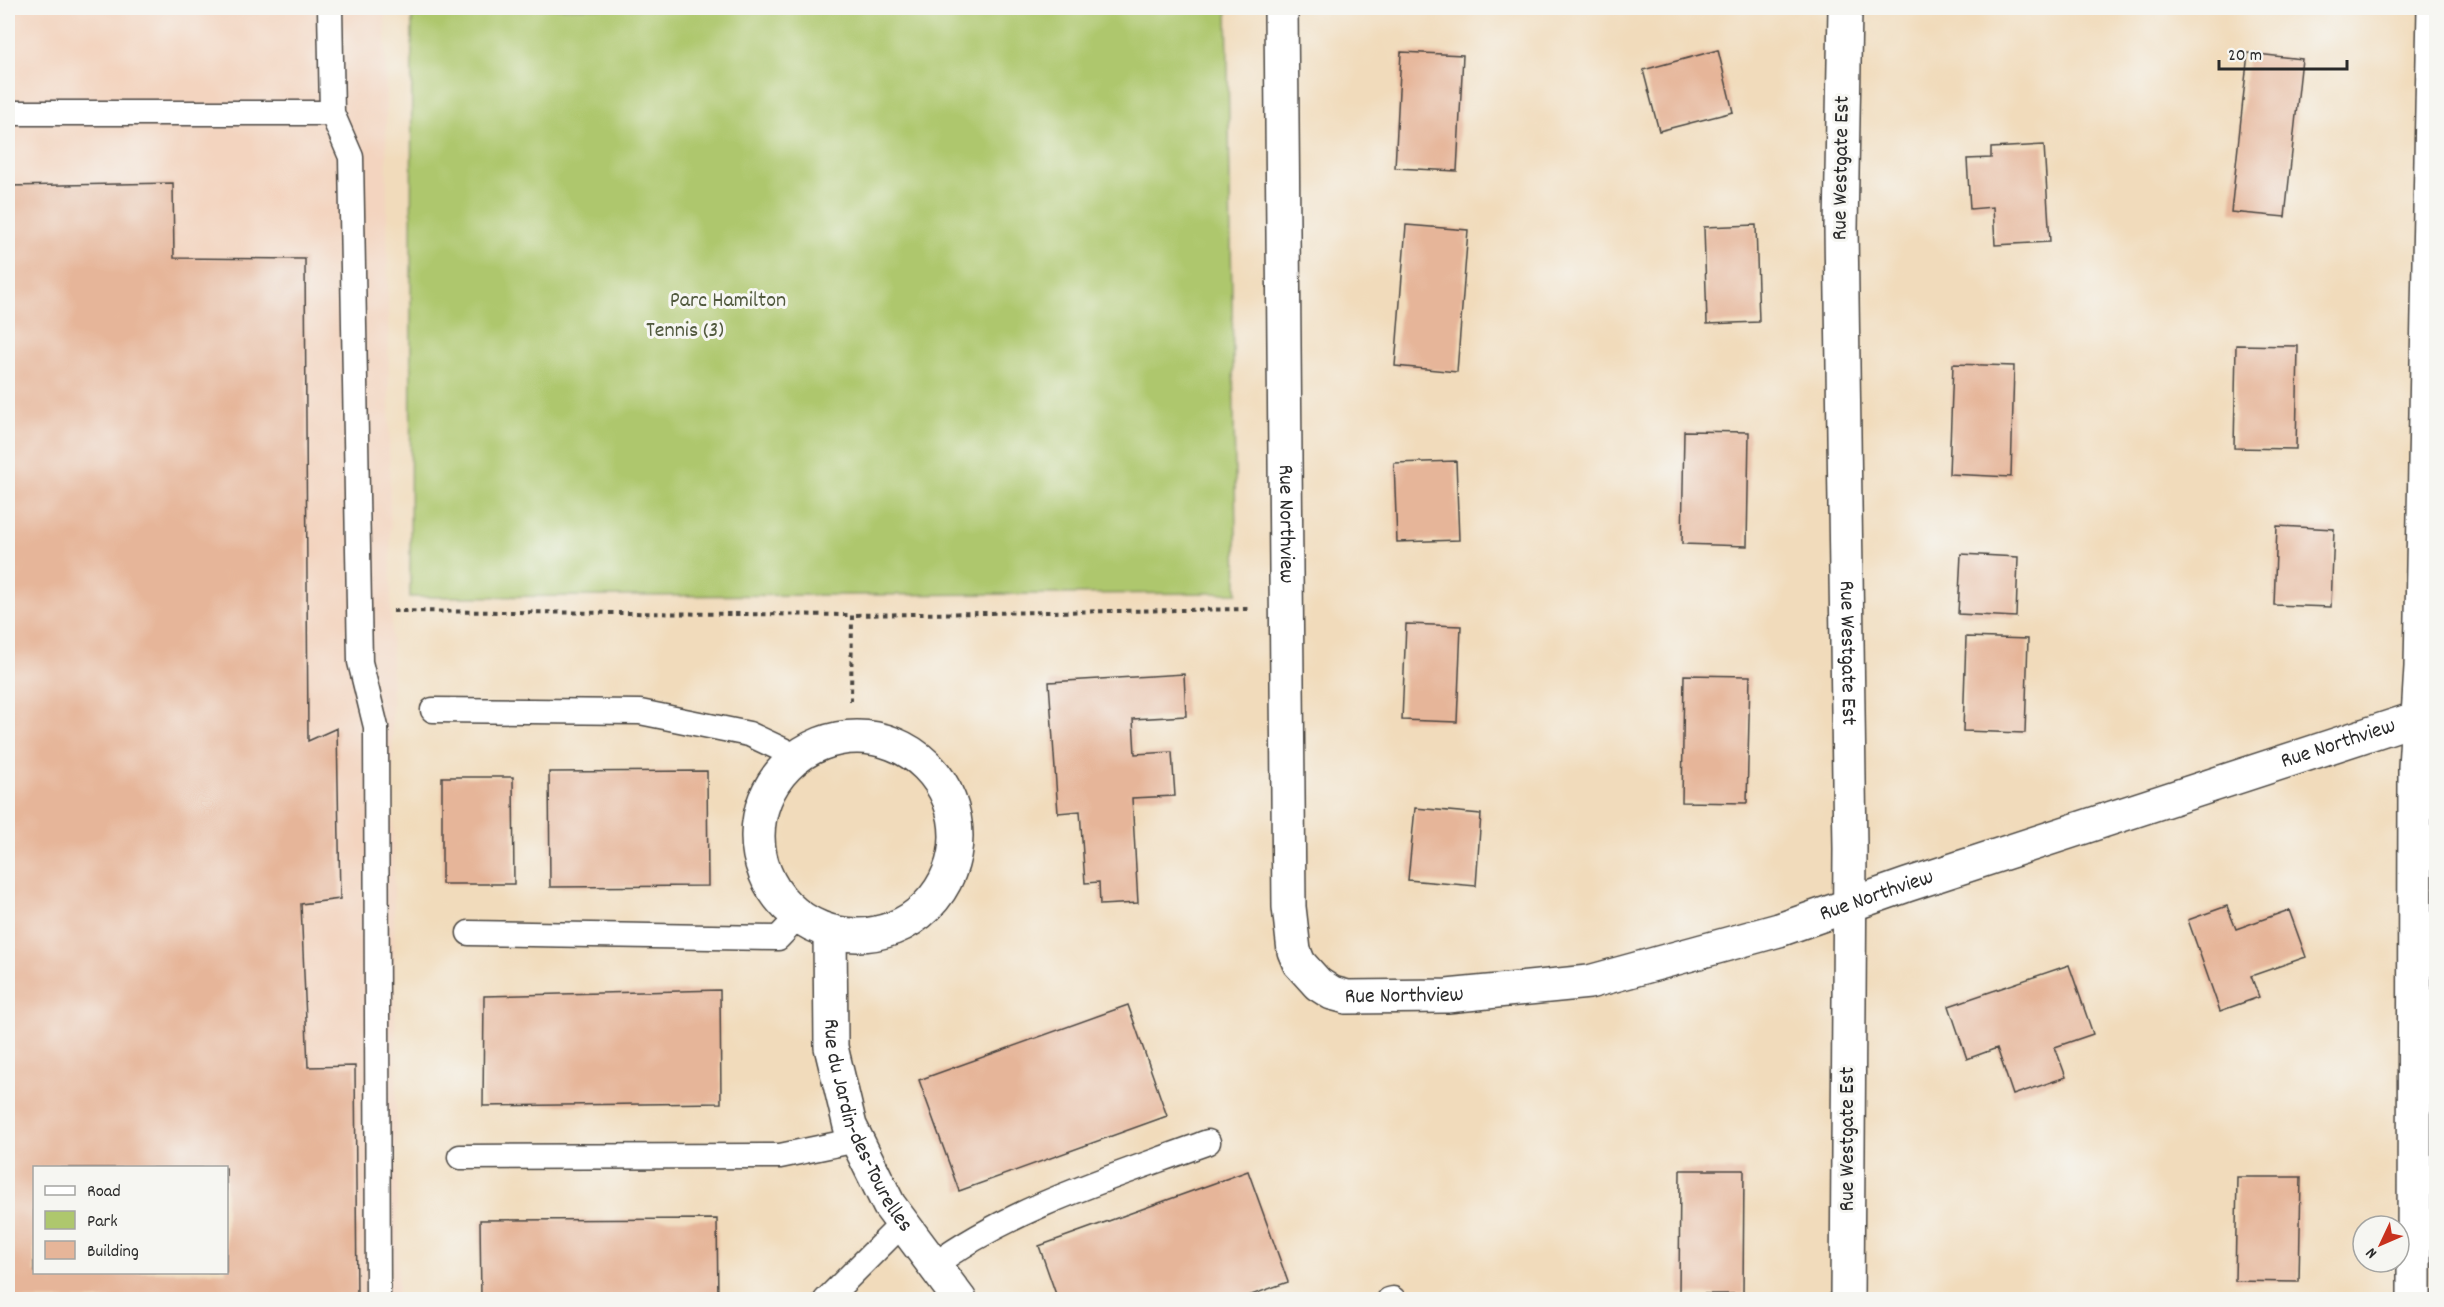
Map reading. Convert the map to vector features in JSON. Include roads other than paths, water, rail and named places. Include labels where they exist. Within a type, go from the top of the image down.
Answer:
[{"type":"street","name":"Rue Northview","points":[[1281,8],[1291,935],[1294,951],[1307,974],[1332,993],[1361,998],[1412,998],[1589,982],[1779,930],[2427,715]]},
{"type":"street","name":"Rue Westgate Est","points":[[1845,8],[1841,228],[1850,905],[1847,1299]]},
{"type":"street","points":[[2414,1299],[2415,767],[2427,715],[2421,667],[2434,8]]},
{"type":"street","points":[[839,738],[874,738],[894,743],[923,761],[945,788],[952,804],[957,838],[950,873],[936,897],[910,920],[878,934],[830,932],[799,916],[775,891],[760,860],[758,839],[762,805],[779,774],[798,757],[807,750],[839,738]]},
{"type":"street","name":"Rue du Jardin-des-Tourelles","points":[[830,932],[831,1047],[850,1126],[888,1205],[960,1299]]},
{"type":"lane","points":[[330,8],[332,113],[351,158],[360,662],[376,727],[378,1299]]},
{"type":"lane","points":[[8,112],[332,113]]},
{"type":"lane","points":[[433,710],[640,712],[749,734],[798,757]]},
{"type":"lane","points":[[469,933],[778,938],[799,916]]},
{"type":"lane","points":[[460,1157],[780,1156],[857,1140]]},
{"type":"lane","points":[[934,1265],[966,1242],[1034,1207],[1208,1142]]},
{"type":"lane","points":[[826,1299],[903,1223]]},
{"type":"park label","name":"Parc Hamilton","points":[[728,301]]},
{"type":"park label","name":"Tennis (3)","points":[[685,331]]}]
